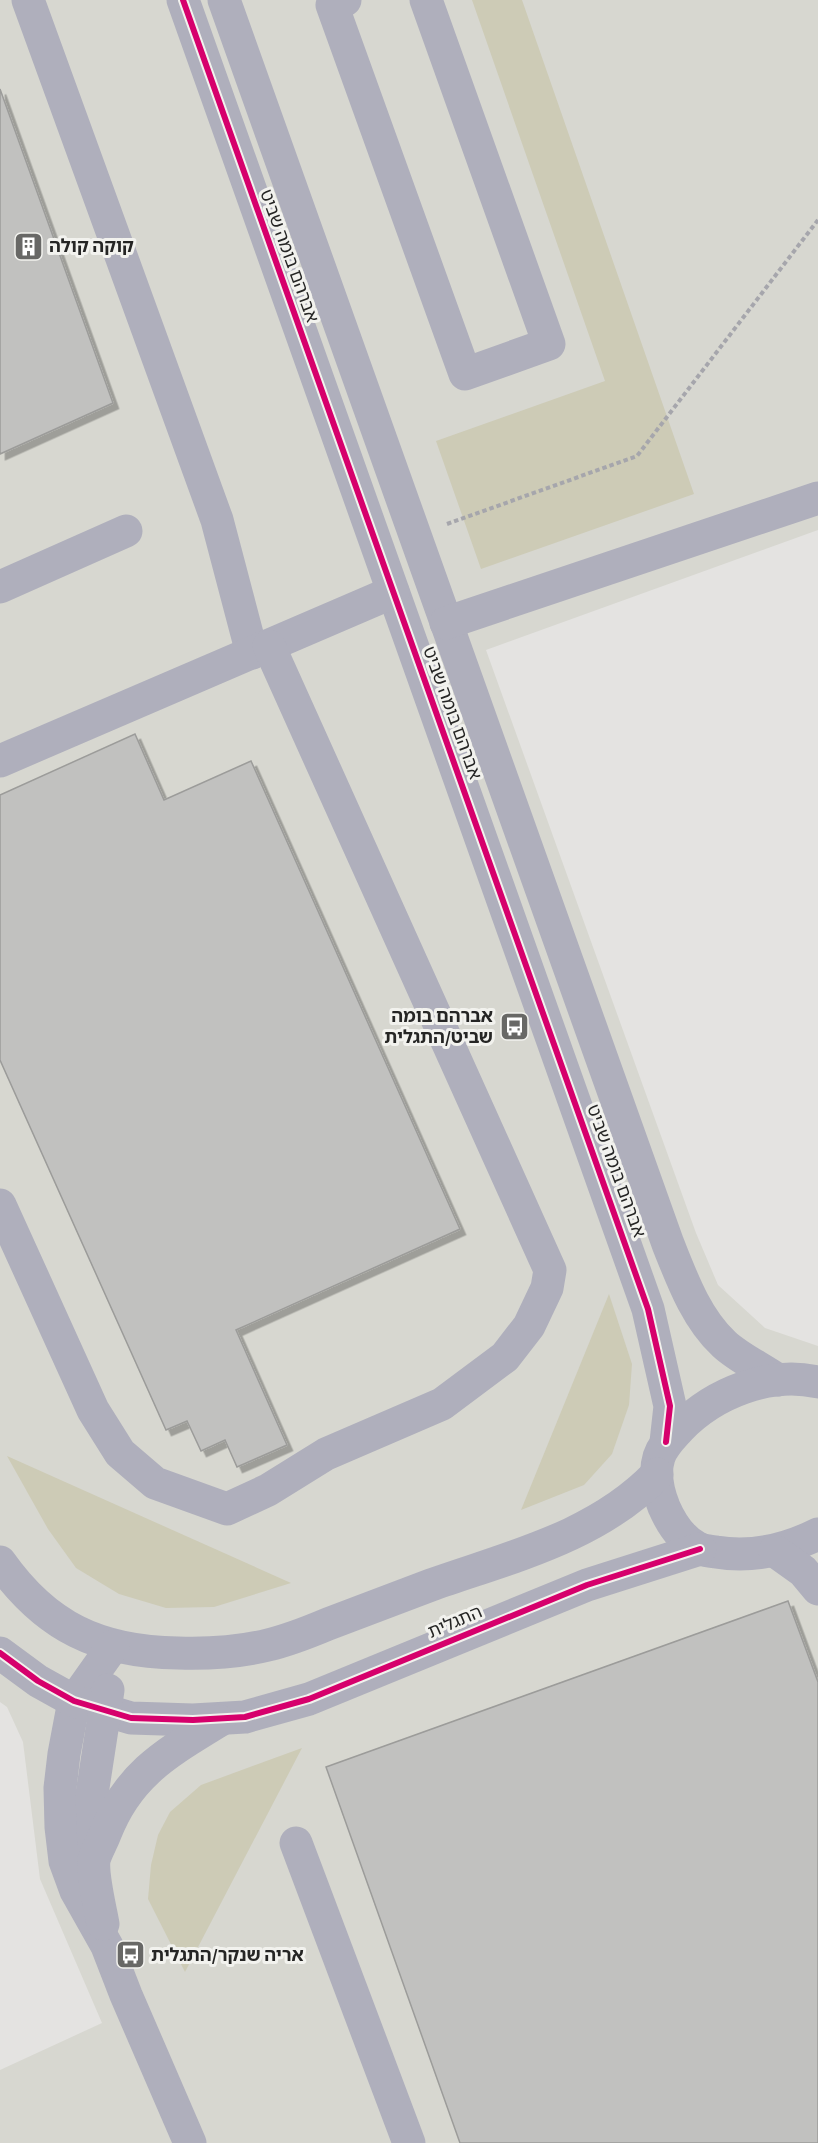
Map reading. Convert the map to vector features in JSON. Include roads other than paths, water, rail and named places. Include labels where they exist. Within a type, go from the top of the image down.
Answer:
[{"type":"street","points":[[0,1205],[93,1410],[120,1453],[155,1483],[227,1509],[268,1490],[326,1454],[442,1404],[505,1357],[529,1326],[547,1288],[550,1270],[260,650],[217,520],[28,0]]},
{"type":"street","name":"אברהם בומה שביט","points":[[183,0],[648,1309],[670,1406],[666,1442],[659,1458],[657,1474]]},
{"type":"street","name":"אברהם בומה שביט","points":[[224,0],[683,1282],[701,1315],[724,1344],[778,1380]]},
{"type":"street","points":[[345,0],[332,5],[465,374],[549,344],[426,0]]},
{"type":"street","points":[[446,623],[818,498]]},
{"type":"street","points":[[0,587],[126,531]]},
{"type":"street","points":[[0,761],[393,592]]},
{"type":"street","points":[[666,1442],[690,1418],[711,1403],[743,1387],[778,1380],[818,1382]]},
{"type":"street","points":[[657,1474],[660,1495],[670,1519],[686,1539],[700,1549],[752,1554],[775,1551],[818,1534]]},
{"type":"street","points":[[0,1562],[29,1597],[55,1619],[98,1642],[141,1652],[231,1651],[268,1645],[296,1636],[549,1544],[608,1515],[625,1504],[657,1474]]},
{"type":"street","name":"התגלית","points":[[221,1720],[256,1714],[309,1699],[615,1574],[700,1549]]},
{"type":"street","points":[[775,1551],[803,1571],[818,1589]]},
{"type":"street","points":[[113,1646],[75,1701],[64,1754],[60,1788],[61,1827],[66,1861],[76,1891],[107,1946],[190,2143]]},
{"type":"street","points":[[107,1946],[94,1860],[92,1794],[113,1646]]},
{"type":"street","points":[[0,1653],[39,1681],[75,1701],[105,1711],[131,1718],[161,1721],[221,1720]]},
{"type":"street","points":[[94,1860],[110,1820],[126,1792],[166,1754],[221,1720]]},
{"type":"street","points":[[296,1843],[409,2143]]},
{"type":"place","name":"קוקה קולה","points":[[28,246]]},
{"type":"place","name":"אברהם בומה שביט/התגלית","points":[[514,1026]]},
{"type":"place","name":"אריה שנקר/התגלית","points":[[130,1955]]}]
